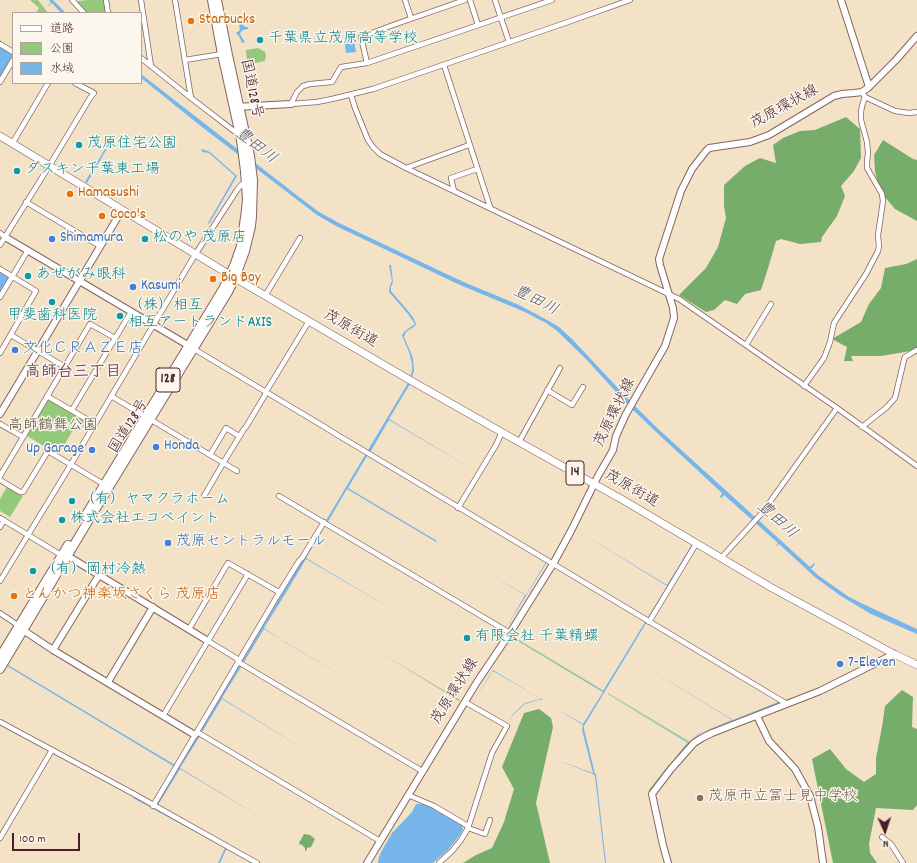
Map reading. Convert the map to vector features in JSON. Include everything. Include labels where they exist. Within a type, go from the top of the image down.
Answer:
[{"type":"highway","name":"国道128号","points":[[212,0],[222,54],[236,106]]},
{"type":"highway","name":"国道128号","points":[[218,0],[242,137],[246,171],[250,180]]},
{"type":"highway","name":"国道128号","points":[[0,669],[64,556],[191,348],[228,292],[232,277],[245,251],[250,226],[253,198],[250,180],[248,146],[242,137]]},
{"type":"highway","name":"国道128号","points":[[0,657],[22,628]]},
{"type":"main road","name":"茂原街道","points":[[0,136],[232,277],[623,500],[772,588],[917,665]]},
{"type":"street","points":[[74,0],[83,12]]},
{"type":"street","points":[[106,0],[108,12]]},
{"type":"street","points":[[141,0],[151,66]]},
{"type":"street","points":[[175,0],[191,98]]},
{"type":"street","points":[[405,0],[411,18]]},
{"type":"street","points":[[367,63],[361,37],[465,0]]},
{"type":"street","points":[[470,0],[478,25]]},
{"type":"street","points":[[495,0],[509,42]]},
{"type":"street","points":[[291,104],[297,92],[303,86],[332,82],[340,67],[367,63],[552,0]]},
{"type":"street","points":[[236,106],[317,102],[351,95],[373,89],[568,22],[618,2],[630,0]]},
{"type":"street","points":[[841,0],[869,88]]},
{"type":"street","name":"茂原環状線","points":[[367,863],[422,771],[553,564],[613,450],[616,436],[626,414],[665,346],[674,318],[673,308],[660,265],[660,259],[681,191],[692,169],[709,148],[750,142],[769,136],[834,96],[842,94],[864,94],[917,36]]},
{"type":"street","points":[[0,44],[12,51]]},
{"type":"street","points":[[185,60],[222,54]]},
{"type":"street","points":[[142,59],[242,137]]},
{"type":"street","points":[[1,79],[12,62]]},
{"type":"street","points":[[444,65],[490,207]]},
{"type":"street","points":[[12,144],[47,84]]},
{"type":"street","points":[[0,245],[2,235],[26,202],[94,93],[78,84]]},
{"type":"street","points":[[804,386],[824,358],[830,342],[834,323],[866,274],[878,252],[878,235],[883,202],[882,194],[867,168],[867,142],[861,120],[864,94],[895,111],[909,113],[917,112]]},
{"type":"street","points":[[351,95],[363,130],[368,140],[380,154],[406,168],[668,292],[837,408],[917,466]]},
{"type":"street","points":[[406,168],[470,145]]},
{"type":"street","points":[[454,191],[451,178],[477,168]]},
{"type":"street","points":[[0,581],[196,254],[237,190],[241,185],[250,180]]},
{"type":"street","points":[[26,202],[100,246]]},
{"type":"street","points":[[0,414],[122,210]]},
{"type":"street","points":[[2,235],[787,704]]},
{"type":"street","points":[[265,296],[300,238]]},
{"type":"street","points":[[0,296],[28,250]]},
{"type":"street","points":[[0,269],[36,291],[0,353]]},
{"type":"street","points":[[746,346],[771,304]]},
{"type":"street","points":[[72,410],[131,312]]},
{"type":"street","points":[[204,496],[309,321]]},
{"type":"street","points":[[0,476],[90,324],[115,338]]},
{"type":"street","points":[[11,335],[65,367]]},
{"type":"street","points":[[862,427],[887,407],[895,398],[905,357],[917,350]]},
{"type":"street","points":[[519,442],[560,368]]},
{"type":"street","points":[[547,390],[572,405],[583,387]]},
{"type":"street","points":[[47,396],[94,424]]},
{"type":"street","points":[[111,396],[237,471]]},
{"type":"street","points":[[721,558],[762,513],[837,408]]},
{"type":"street","points":[[0,424],[23,437]]},
{"type":"street","points":[[210,455],[226,428],[240,436]]},
{"type":"street","points":[[458,508],[496,445],[502,432]]},
{"type":"street","points":[[0,480],[20,492],[23,492],[48,451],[107,486]]},
{"type":"street","points":[[279,496],[510,633]]},
{"type":"street","points":[[0,527],[2,519],[64,556],[71,558],[236,658],[240,663],[422,771]]},
{"type":"street","points":[[154,806],[280,592],[324,522]]},
{"type":"street","points":[[649,622],[696,544]]},
{"type":"street","points":[[189,629],[228,563],[280,592]]},
{"type":"street","points":[[163,716],[248,574]]},
{"type":"street","points":[[53,650],[99,575]]},
{"type":"street","points":[[108,682],[153,607]]},
{"type":"street","points":[[0,613],[53,650],[163,716],[380,841]]},
{"type":"street","points":[[668,863],[652,794],[671,769],[694,743],[712,733],[820,692],[894,654]]},
{"type":"street","points":[[439,863],[461,840],[468,827],[492,753],[507,726],[465,702]]},
{"type":"street","points":[[757,716],[769,741],[795,769],[810,796],[818,827],[823,863]]},
{"type":"street","points":[[0,722],[257,863]]},
{"type":"street","points":[[0,838],[52,750]]},
{"type":"street","points":[[408,795],[434,806],[468,827],[485,834],[490,820]]},
{"type":"street","points":[[882,837],[891,844],[903,863]]},
{"type":"green space","points":[[30,0],[38,0],[47,12],[37,12],[39,8]]},
{"type":"green space","points":[[105,0],[106,12],[85,12],[77,4],[78,1]]},
{"type":"green space","points":[[258,48],[265,52],[265,61],[248,64],[246,50]]},
{"type":"green space","points":[[846,117],[860,129],[861,158],[854,171],[841,186],[845,196],[837,216],[822,237],[821,242],[800,244],[781,239],[776,241],[761,290],[745,294],[737,304],[725,300],[714,310],[706,312],[679,295],[706,268],[718,247],[726,218],[724,206],[724,185],[745,166],[760,158],[776,163],[773,145],[783,138],[800,131],[815,130]]},
{"type":"green space","points":[[883,140],[917,160],[917,221],[895,209],[879,190],[875,171],[874,155]]},
{"type":"green space","points":[[917,259],[917,350],[881,356],[851,356],[853,361],[844,361],[847,347],[832,339],[861,322],[869,304],[881,288],[885,268],[906,264]]},
{"type":"green space","name":"高師鶴舞公園","points":[[47,400],[50,400],[89,423],[86,429],[77,423],[59,454],[27,436]]},
{"type":"green space","points":[[7,487],[23,496],[10,517],[0,511],[0,499]]},
{"type":"green space","points":[[281,593],[282,594],[242,661],[241,660]]},
{"type":"green space","points":[[514,637],[604,691],[603,692],[513,638]]},
{"type":"green space","points":[[376,650],[460,700],[459,701]]},
{"type":"green space","points":[[902,690],[913,697],[912,727],[917,729],[917,805],[913,810],[876,808],[869,844],[870,853],[877,863],[833,863],[812,759],[830,749],[846,769],[864,782],[876,774],[876,758],[885,706]]},
{"type":"green space","points":[[608,693],[690,742],[690,744],[651,790],[648,791],[688,742]]},
{"type":"green space","points":[[539,709],[551,718],[553,727],[536,803],[550,863],[463,863],[492,848],[504,822],[514,789],[502,767],[524,713]]},
{"type":"green space","points":[[304,834],[310,835],[315,839],[311,847],[307,848],[306,851],[305,848],[299,843]]},
{"type":"water","points":[[49,0],[53,0],[65,12],[60,12],[52,3],[48,6],[51,3]]},
{"type":"water","points":[[242,23],[245,27],[248,27],[248,29],[243,30],[240,33],[245,42],[242,43],[236,33],[240,30],[239,25]]},
{"type":"water","points":[[353,36],[356,52],[346,53],[344,37]]},
{"type":"water","points":[[0,48],[2,48],[12,53],[12,58],[2,75],[0,75]]},
{"type":"water","points":[[142,75],[319,212],[440,271],[519,305],[559,327],[655,426],[810,567],[814,563],[815,564],[811,569],[819,576],[849,597],[917,629],[917,634],[871,614],[841,596],[816,578],[779,544],[775,547],[778,543],[724,495],[721,498],[722,493],[629,406],[585,358],[556,330],[525,312],[460,285],[336,226],[317,215],[142,79]]},
{"type":"water","points":[[108,144],[109,145],[87,183],[85,182]]},
{"type":"water","points":[[201,150],[210,152],[237,176],[209,224],[208,223],[235,176],[209,153],[203,152]]},
{"type":"water","points":[[389,265],[391,265],[393,282],[391,291],[409,312],[416,324],[406,332],[404,337],[413,359],[414,371],[410,384],[389,419],[477,472],[389,420],[368,456],[456,508],[367,456],[348,488],[437,541],[436,542],[347,489],[326,525],[414,578],[325,526],[306,558],[395,611],[306,559],[264,628],[280,639],[264,629],[222,698],[310,753],[222,699],[202,732],[290,785],[200,736],[180,768],[269,822],[180,769],[158,805],[157,804],[408,383],[412,371],[412,364],[402,335],[415,324],[389,292],[392,281]]},
{"type":"water","points":[[0,271],[9,276],[9,278],[0,292]]},
{"type":"water","points":[[578,531],[667,585],[691,546],[692,547],[584,726],[596,774],[605,863],[595,776],[557,760],[593,773],[582,730],[583,725],[554,707],[583,724],[603,692],[513,638],[603,691],[667,586]]},
{"type":"water","points":[[547,562],[506,628],[525,595],[489,574],[526,595]]},
{"type":"water","points":[[280,639],[285,642],[353,682],[286,643]]},
{"type":"water","points":[[630,657],[733,720],[778,702],[699,734],[691,739],[698,734],[732,720]]},
{"type":"water","points":[[8,665],[175,765],[175,767],[7,666]]},
{"type":"water","points":[[493,670],[543,700],[525,704],[513,715],[508,723],[513,714],[525,703],[541,699],[493,671],[472,703]]},
{"type":"water","points":[[607,694],[688,742],[687,743]]},
{"type":"water","points":[[53,753],[75,765],[53,754],[16,814]]},
{"type":"water","points":[[673,761],[648,791],[663,772]]},
{"type":"water","points":[[133,797],[227,848],[220,863],[218,863],[225,848]]},
{"type":"water","points":[[416,804],[427,805],[462,825],[463,829],[460,835],[448,850],[433,863],[378,863],[381,852],[392,833],[412,812]]},
{"type":"place","name":"Starbucks","points":[[191,21]]},
{"type":"place","name":"千葉県立茂原高等学校","points":[[260,40]]},
{"type":"place","name":"茂原住宅公園","points":[[79,145]]},
{"type":"place","name":"ダスキン千葉東工場","points":[[17,171]]},
{"type":"place","name":"Hamasushi","points":[[70,194]]},
{"type":"place","name":"Coco's","points":[[102,216]]},
{"type":"place","name":"Shimamura","points":[[52,239]]},
{"type":"place","name":"松のや 茂原店","points":[[145,239]]},
{"type":"place","name":"あぜがみ眼科","points":[[28,276]]},
{"type":"place","name":"Big Boy","points":[[213,279]]},
{"type":"place","name":"Kasumi","points":[[133,287]]},
{"type":"place","name":"甲斐歯科医院","points":[[52,302]]},
{"type":"place","name":"（株）相互 相互アートランドAXIS","points":[[120,316]]},
{"type":"place","name":"文化ＣＲＡＺＥ店","points":[[15,350]]},
{"type":"place","name":"Honda","points":[[156,447]]},
{"type":"place","name":"Up Garage","points":[[92,450]]},
{"type":"place","name":"（有）ヤマクラホーム","points":[[72,501]]},
{"type":"place","name":"株式会社エコペイント","points":[[62,520]]},
{"type":"place","name":"茂原セントラルモール","points":[[168,543]]},
{"type":"place","name":"（有）岡村冷熱","points":[[33,571]]},
{"type":"place","name":"とんかつ神楽坂さくら 茂原店","points":[[14,596]]},
{"type":"place","name":"有限会社 千葉精螺","points":[[467,638]]},
{"type":"place","name":"7-Eleven","points":[[840,664]]},
{"type":"place","name":"茂原市立冨士見中学校","points":[[700,798]]},
{"type":"district","name":"高師台三丁目","points":[[73,374]]},
{"type":"water label","name":"豊田川","points":[[255,147]]},
{"type":"water label","name":"豊田川","points":[[535,302]]},
{"type":"water label","name":"豊田川","points":[[776,521]]}]
